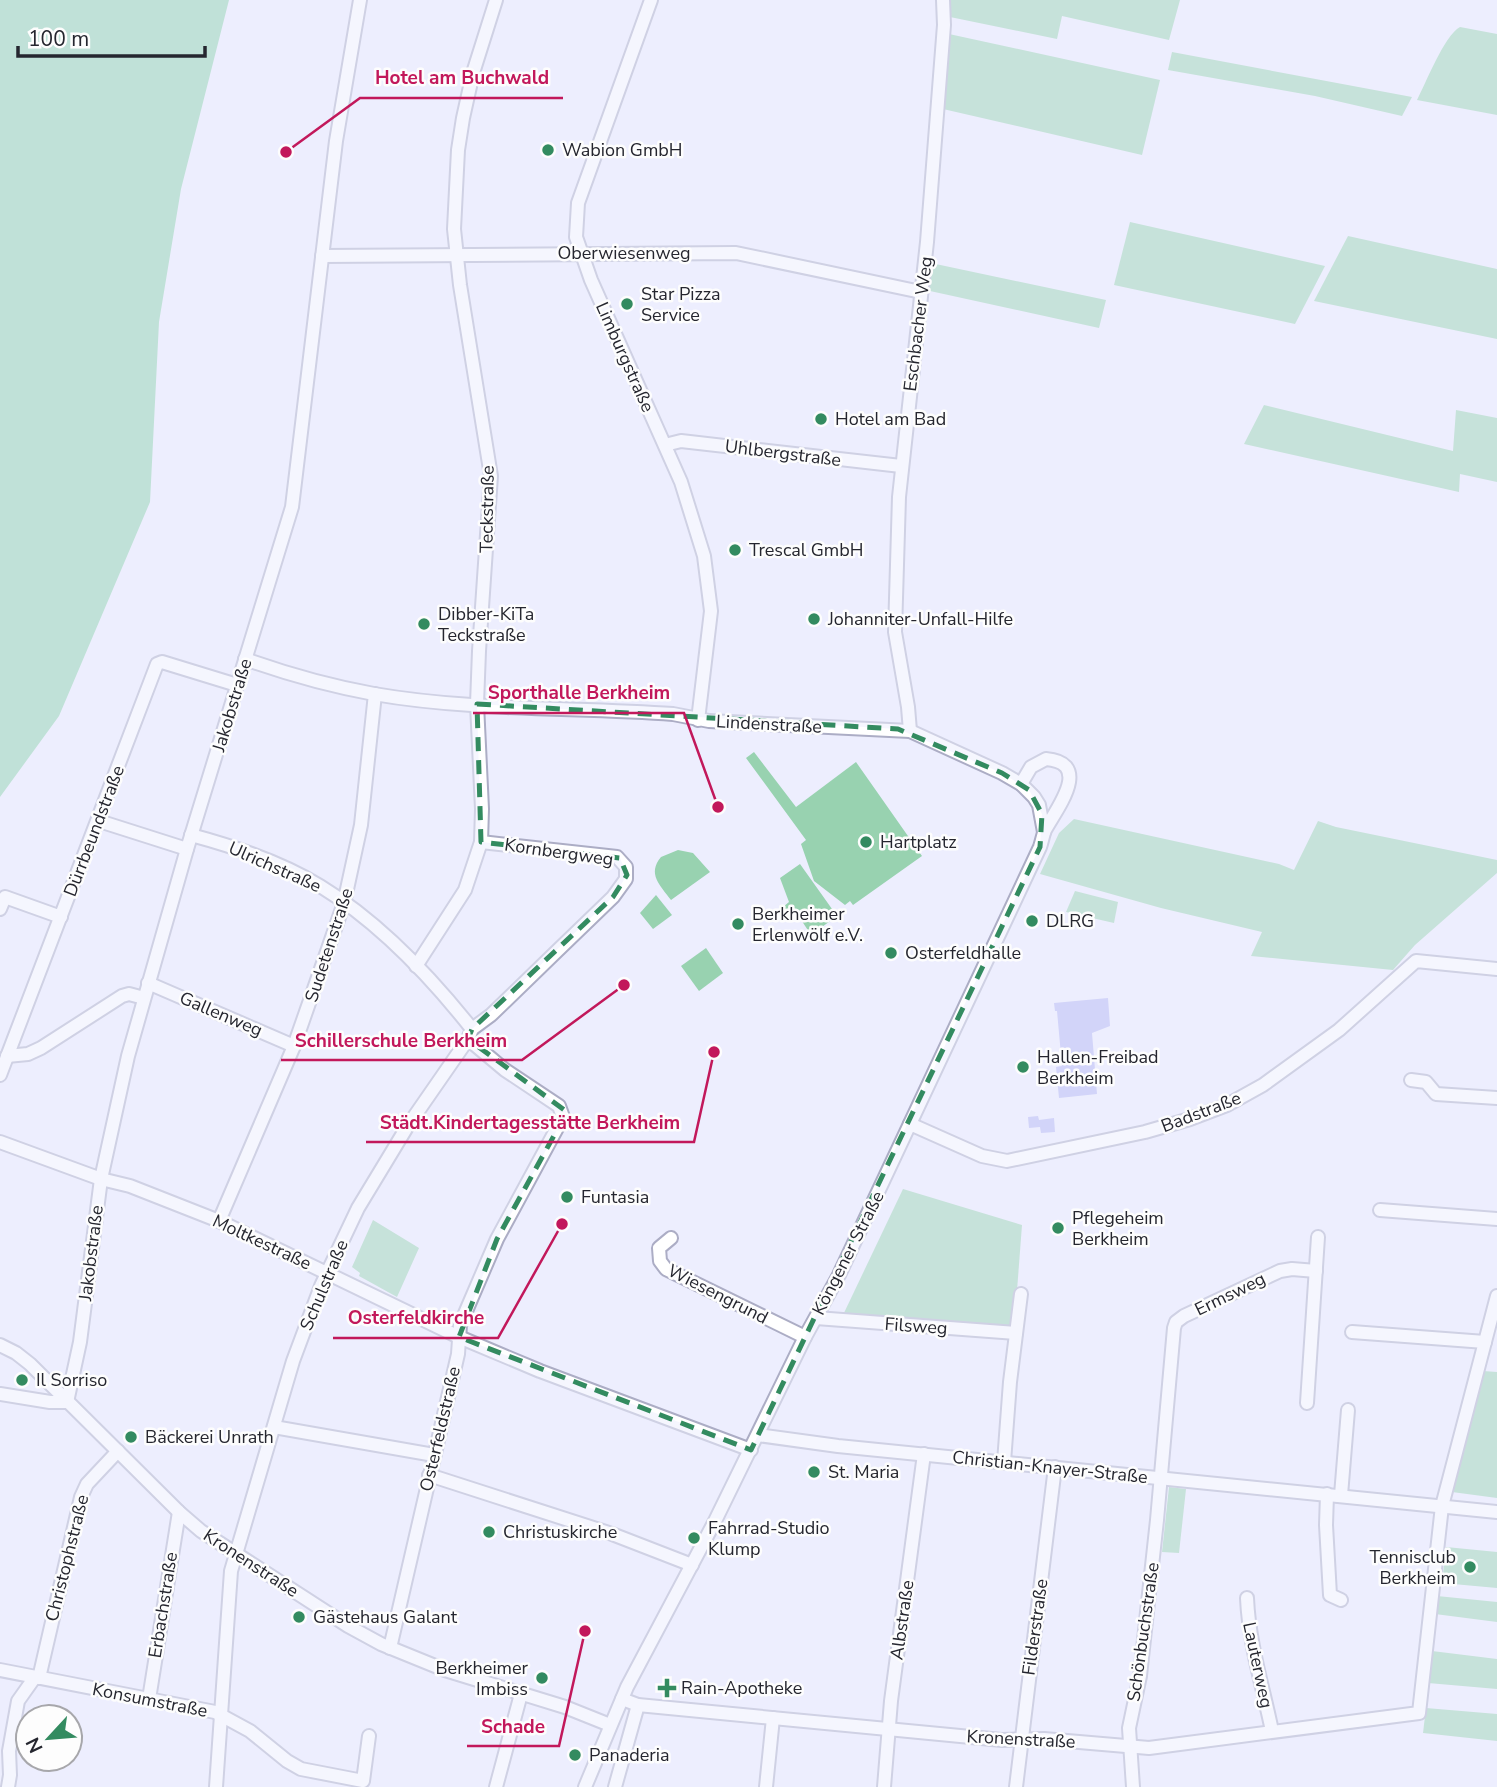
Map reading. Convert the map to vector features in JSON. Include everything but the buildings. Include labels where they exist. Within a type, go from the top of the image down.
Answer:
[{"type":"street","name":"Jakobstraße","points":[[66,1402],[82,1330],[101,1179],[128,1056],[191,835],[295,495],[336,141],[360,0]]},
{"type":"street","name":"Teckstraße","points":[[416,966],[465,890],[481,842],[477,704],[491,477],[454,229],[458,150],[474,74],[496,0]]},
{"type":"street","name":"Limburgstraße","points":[[651,0],[581,193],[575,230],[580,254],[685,493],[708,573],[710,627],[698,720]]},
{"type":"street","name":"Eschbacher Weg","points":[[910,732],[895,632],[901,466],[932,187],[944,25],[943,0]]},
{"type":"street","name":"Oberwiesenweg","points":[[322,256],[736,253],[921,292]]},
{"type":"street","name":"Uhlbergstraße","points":[[664,445],[681,441],[901,466]]},
{"type":"street","name":"Lindenstraße","points":[[245,659],[304,678],[375,694],[477,704],[661,713],[698,720],[910,732],[1021,784],[1039,805],[1044,832]]},
{"type":"street","name":"Dürrbeundstraße","points":[[0,1075],[159,662],[237,685]]},
{"type":"street","name":"Sudetenstraße","points":[[219,1221],[294,1046],[344,903],[361,825],[375,694]]},
{"type":"street","name":"Köngener Straße","points":[[585,1787],[622,1699],[844,1263],[1070,781],[1067,771],[1056,761],[1046,759],[1031,767],[1021,784]]},
{"type":"street","points":[[99,821],[187,849]]},
{"type":"street","name":"Ulrichstraße","points":[[191,835],[239,849],[276,864],[318,884],[344,903],[380,931],[416,966],[470,1034],[510,1074],[559,1106]]},
{"type":"street","name":"Kornbergweg","points":[[481,842],[617,858],[624,864],[627,874]]},
{"type":"street","name":"Schulstraße","points":[[216,1787],[230,1571],[293,1361],[328,1273],[358,1208],[390,1154],[470,1034],[613,897],[625,883],[627,874]]},
{"type":"street","points":[[0,909],[5,897],[61,917]]},
{"type":"street","name":"Badstraße","points":[[910,1124],[999,1161],[1145,1132],[1209,1112],[1263,1085],[1339,1030],[1416,961],[1497,969]]},
{"type":"street","name":"Gallenweg","points":[[148,983],[294,1046]]},
{"type":"street","points":[[7,1056],[33,1052],[122,996],[129,994],[144,998]]},
{"type":"street","points":[[1410,1080],[1426,1082],[1436,1094],[1497,1098]]},
{"type":"street","name":"Osterfeldstraße","points":[[390,1648],[457,1354],[460,1325],[497,1239],[530,1174],[562,1121],[563,1113],[559,1106]]},
{"type":"street","name":"Moltkestraße","points":[[0,1142],[101,1179],[130,1186],[219,1221],[459,1337],[540,1371],[751,1450]]},
{"type":"street","points":[[1380,1210],[1497,1219]]},
{"type":"street","points":[[1307,1403],[1318,1237]]},
{"type":"street","name":"Wiesengrund","points":[[671,1238],[659,1248],[660,1261],[666,1269],[805,1337]]},
{"type":"street","name":"Ermsweg","points":[[1162,1478],[1172,1333],[1176,1322],[1280,1270],[1316,1271]]},
{"type":"street","points":[[1004,1462],[1021,1294]]},
{"type":"street","points":[[1442,1506],[1497,1296]]},
{"type":"street","name":"Filsweg","points":[[816,1318],[1016,1334]]},
{"type":"street","points":[[1352,1332],[1485,1342]]},
{"type":"street","name":"Kronenstraße","points":[[0,1345],[30,1364],[201,1531],[348,1626],[390,1648],[445,1670],[610,1725]]},
{"type":"street","points":[[0,1394],[66,1402]]},
{"type":"street","points":[[1341,1495],[1348,1410]]},
{"type":"street","points":[[274,1427],[434,1455]]},
{"type":"street","name":"Christian-Knayer-Straße","points":[[758,1434],[924,1454],[1497,1512]]},
{"type":"street","name":"Christophstraße","points":[[8,1787],[9,1751],[18,1701],[37,1677],[80,1497],[87,1485],[118,1451]]},
{"type":"street","name":"Albstraße","points":[[884,1787],[891,1701],[924,1454]]},
{"type":"street","name":"Filderstraße","points":[[1016,1787],[1055,1467]]},
{"type":"street","points":[[429,1475],[612,1534],[692,1564]]},
{"type":"street","name":"Schönbuchstraße","points":[[1133,1787],[1129,1728],[1140,1676],[1162,1478]]},
{"type":"street","points":[[1327,1494],[1330,1595],[1341,1600]]},
{"type":"street","name":"Kronenstraße","points":[[622,1699],[638,1705],[1002,1740],[1044,1739],[1157,1748],[1419,1713],[1442,1506]]},
{"type":"street","name":"Erbachstraße","points":[[149,1699],[179,1512]]},
{"type":"street","name":"Lauterweg","points":[[1247,1598],[1249,1634],[1272,1731]]},
{"type":"street","name":"Konsumstraße","points":[[0,1670],[209,1710],[250,1731],[301,1769],[363,1781],[369,1736]]},
{"type":"street","points":[[496,1787],[521,1694]]},
{"type":"street","points":[[615,1787],[638,1705]]},
{"type":"street","points":[[766,1787],[773,1718]]},
{"type":"highlighted area","points":[[477,704],[898,729],[1002,773],[1029,790],[1042,814],[1040,847],[751,1450],[459,1337],[497,1239],[567,1112],[468,1039],[472,1029],[613,897],[627,875],[620,858],[481,842]]},
{"type":"green space","points":[[0,0],[229,0],[181,189],[159,322],[150,502],[59,716],[0,797]]},
{"type":"green space","points":[[950,0],[1180,0],[1169,40],[1062,16],[1057,39],[950,17]]},
{"type":"green space","points":[[1460,27],[1497,34],[1497,115],[1417,100],[1442,50]]},
{"type":"green space","points":[[949,34],[1160,80],[1142,155],[943,109]]},
{"type":"green space","points":[[1172,52],[1412,97],[1402,116],[1315,96],[1168,70]]},
{"type":"green space","points":[[1130,222],[1325,266],[1295,324],[1114,285]]},
{"type":"green space","points":[[1348,236],[1497,269],[1497,339],[1314,301]]},
{"type":"green space","points":[[931,263],[1106,300],[1099,328],[930,291],[928,287]]},
{"type":"green space","points":[[1264,405],[1453,451],[1456,410],[1497,418],[1497,482],[1460,474],[1459,492],[1244,444]]},
{"type":"green space","name":"Hartplatz","points":[[754,752],[796,807],[856,762],[922,856],[853,905],[850,901],[845,905],[814,881],[801,844],[806,840],[746,758]]},
{"type":"green space","points":[[1074,819],[1279,864],[1294,870],[1318,821],[1497,860],[1497,873],[1415,945],[1393,970],[1251,956],[1262,932],[1161,908],[1040,874],[1059,833]]},
{"type":"green space","points":[[678,850],[693,853],[710,872],[671,900],[659,884],[655,869],[661,857]]},
{"type":"green space","points":[[800,864],[837,916],[811,935],[798,915],[791,919],[783,907],[789,902],[780,878]]},
{"type":"green space","points":[[1075,891],[1118,902],[1114,923],[1066,912]]},
{"type":"green space","points":[[656,895],[672,915],[653,929],[640,913]]},
{"type":"green space","points":[[706,948],[723,973],[699,991],[681,966]]},
{"type":"green space","points":[[903,1189],[1022,1225],[1015,1317],[1008,1327],[843,1315]]},
{"type":"green space","points":[[373,1220],[419,1248],[397,1297],[359,1276],[360,1273],[352,1267]]},
{"type":"green space","points":[[1483,1371],[1497,1372],[1497,1498],[1452,1492]]},
{"type":"green space","points":[[1169,1487],[1186,1489],[1179,1553],[1162,1552]]},
{"type":"green space","name":"Tennisclub Berkheim","points":[[1446,1547],[1497,1552],[1497,1588],[1442,1583]]},
{"type":"green space","points":[[1437,1596],[1497,1602],[1497,1622],[1435,1614]]},
{"type":"green space","points":[[1432,1651],[1497,1659],[1497,1689],[1428,1683]]},
{"type":"green space","points":[[1426,1708],[1497,1714],[1497,1741],[1423,1733]]},
{"type":"water","points":[[1108,998],[1110,1026],[1092,1033],[1097,1094],[1059,1098],[1056,1067],[1062,1066],[1054,1003]]},
{"type":"water","points":[[1038,1116],[1039,1120],[1054,1118],[1055,1132],[1041,1133],[1040,1127],[1029,1128],[1028,1117]]},
{"type":"place","name":"Wabion GmbH","points":[[548,150]]},
{"type":"place","name":"Hotel am Buchwald","points":[[286,152]]},
{"type":"place","name":"Star Pizza Service","points":[[627,304]]},
{"type":"place","name":"Hotel am Bad","points":[[821,419]]},
{"type":"place","name":"Trescal GmbH","points":[[735,550]]},
{"type":"place","name":"Johanniter-Unfall-Hilfe","points":[[814,619]]},
{"type":"place","name":"Dibber-KiTa Teckstraße","points":[[424,624]]},
{"type":"place","name":"Sporthalle Berkheim","points":[[718,807]]},
{"type":"place","name":"Hartplatz","points":[[866,842]]},
{"type":"place","name":"DLRG","points":[[1032,921]]},
{"type":"place","name":"Berkheimer Erlenwölf e.V.","points":[[738,924]]},
{"type":"place","name":"Osterfeldhalle","points":[[891,953]]},
{"type":"place","name":"Schillerschule Berkheim","points":[[624,985]]},
{"type":"place","name":"Städt.Kindertagesstätte Berkheim","points":[[714,1052]]},
{"type":"place","name":"Hallen-Freibad Berkheim","points":[[1023,1067]]},
{"type":"place","name":"Funtasia","points":[[567,1197]]},
{"type":"place","name":"Osterfeldkirche","points":[[562,1224]]},
{"type":"place","name":"Pflegeheim Berkheim","points":[[1058,1228]]},
{"type":"place","name":"Il Sorriso","points":[[22,1380]]},
{"type":"place","name":"Bäckerei Unrath","points":[[131,1437]]},
{"type":"place","name":"St. Maria","points":[[814,1472]]},
{"type":"place","name":"Christuskirche","points":[[489,1532]]},
{"type":"place","name":"Fahrrad-Studio Klump","points":[[694,1538]]},
{"type":"place","name":"Tennisclub Berkheim","points":[[1470,1567]]},
{"type":"place","name":"Gästehaus Galant","points":[[299,1617]]},
{"type":"place","name":"Schade","points":[[585,1631]]},
{"type":"place","name":"Berkheimer Imbiss","points":[[542,1678]]},
{"type":"place","name":"Rain-Apotheke","points":[[667,1688]]},
{"type":"place","name":"Panaderia","points":[[575,1755]]}]
